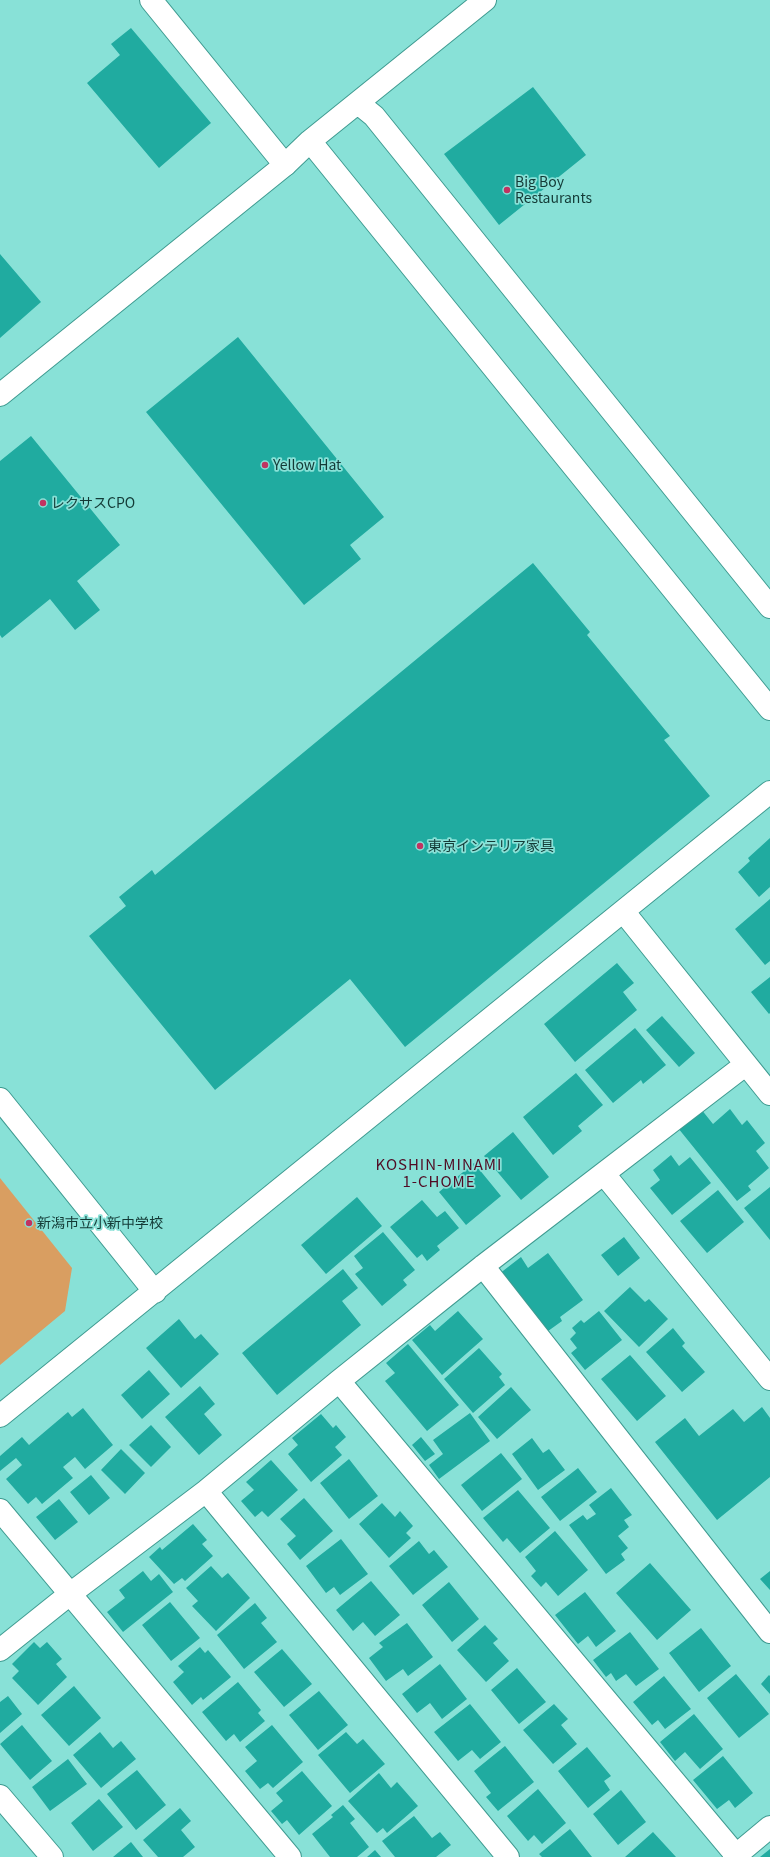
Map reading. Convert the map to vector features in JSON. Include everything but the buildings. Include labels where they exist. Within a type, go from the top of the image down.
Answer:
[{"type":"street","points":[[151,0],[286,165]]},
{"type":"street","points":[[0,395],[286,165],[310,141],[485,0]]},
{"type":"street","points":[[358,103],[374,116],[770,607]]},
{"type":"street","points":[[310,141],[770,709]]},
{"type":"street","points":[[0,1416],[155,1292],[770,792]]},
{"type":"street","points":[[624,911],[745,1065],[770,1094]]},
{"type":"street","points":[[0,1650],[70,1594],[206,1491],[339,1381],[483,1266],[745,1065]]},
{"type":"street","points":[[0,1099],[155,1292]]},
{"type":"street","points":[[604,1174],[770,1379]]},
{"type":"street","points":[[483,1266],[770,1632]]},
{"type":"street","points":[[339,1381],[735,1856],[770,1827]]},
{"type":"street","points":[[206,1491],[508,1857]]},
{"type":"street","points":[[0,1510],[290,1857]]},
{"type":"street","points":[[0,1796],[52,1857]]},
{"type":"shaded area","points":[[0,1178],[72,1268],[65,1311],[0,1365]]},
{"type":"place","name":"Big Boy Restaurants","points":[[507,190]]},
{"type":"place","name":"Yellow Hat","points":[[265,465]]},
{"type":"place","name":"レクサスCPO","points":[[43,503]]},
{"type":"place","name":"東京インテリア家具","points":[[420,846]]},
{"type":"place","name":"新潟市立小新中学校","points":[[29,1223]]},
{"type":"district","name":"KOSHIN-MINAMI 1-CHOME","points":[[439,1172]]}]
